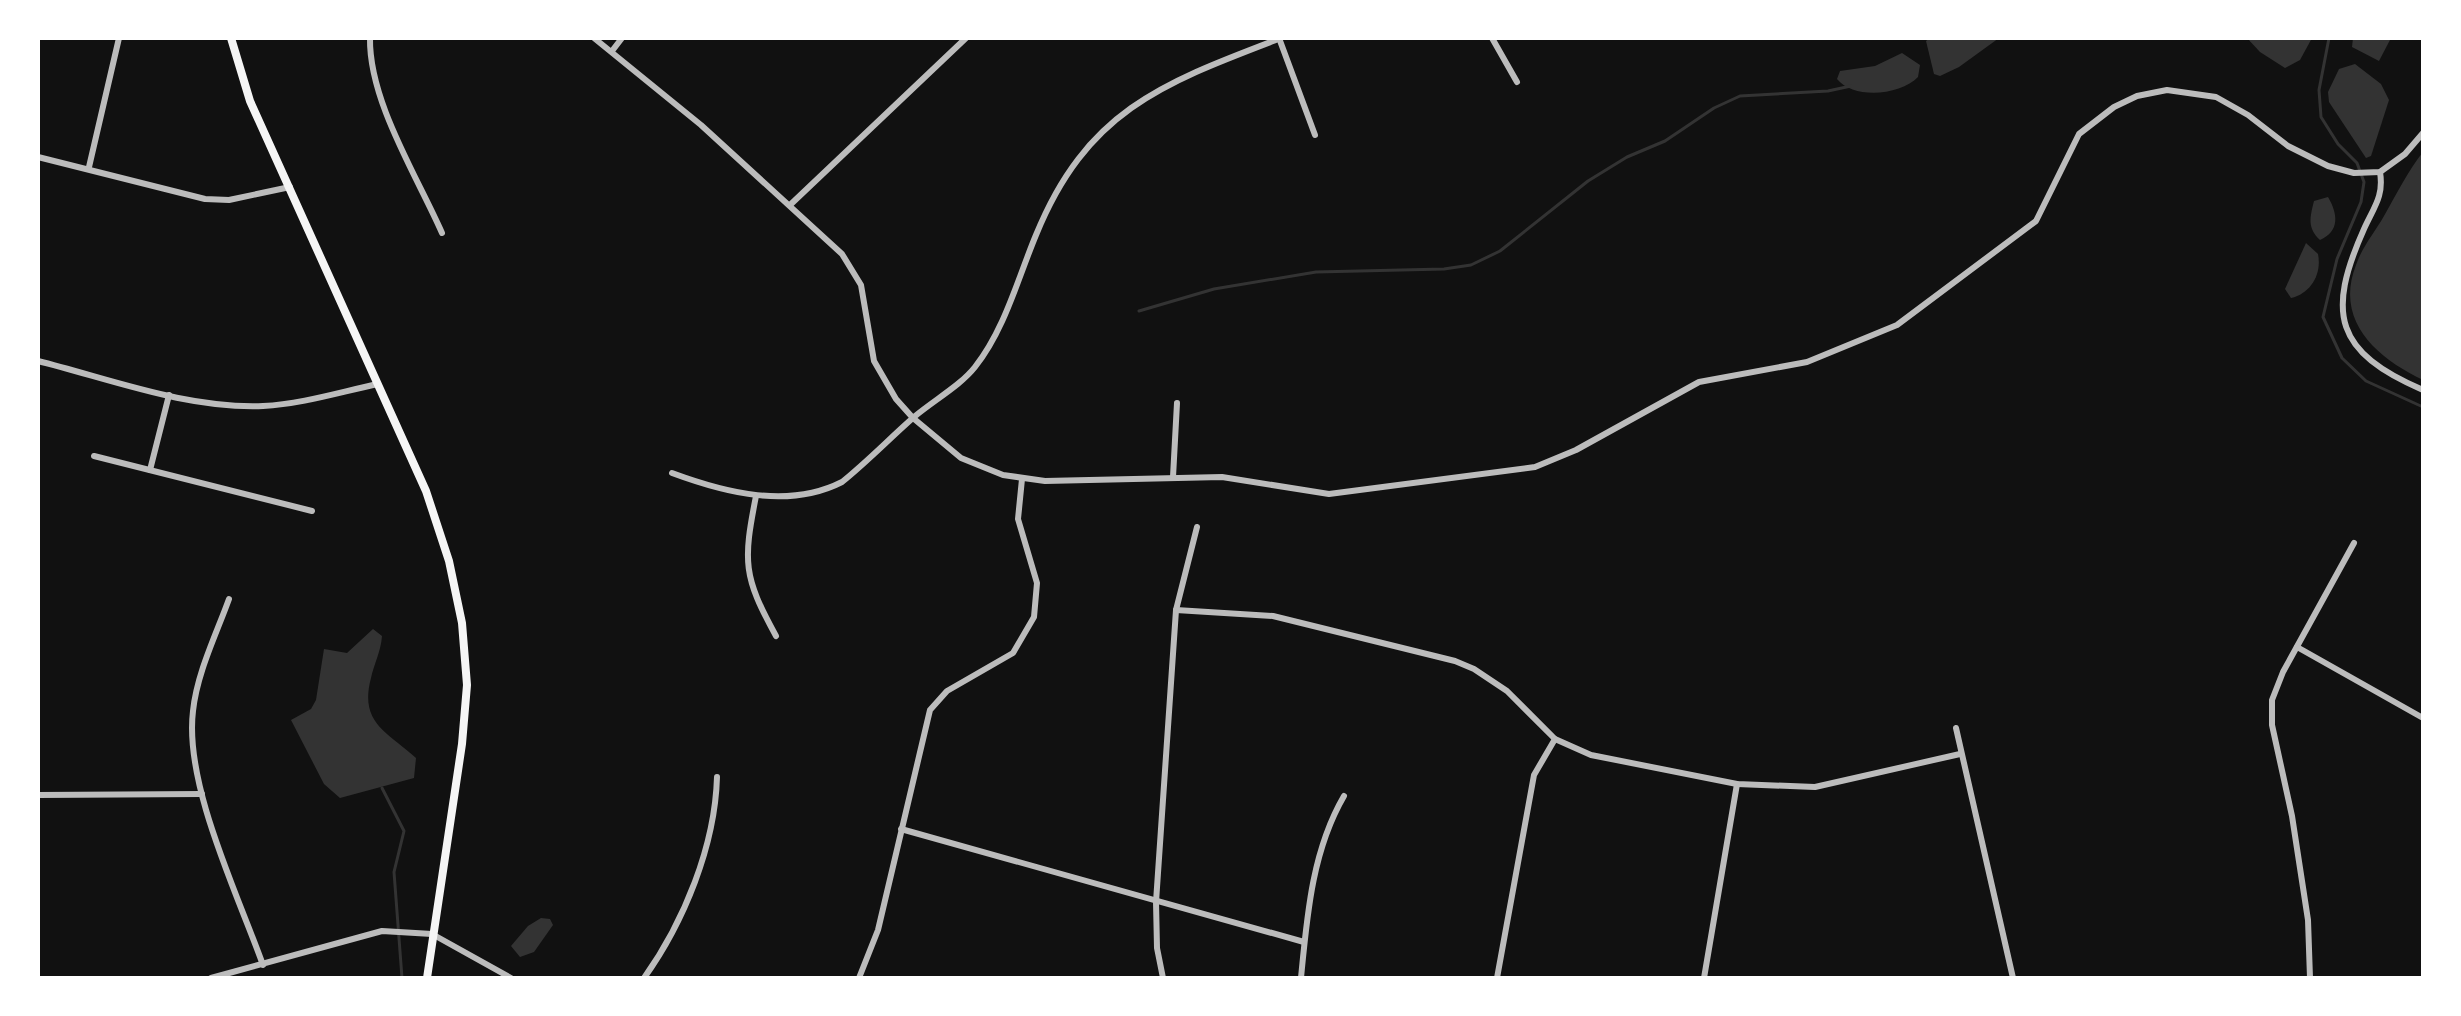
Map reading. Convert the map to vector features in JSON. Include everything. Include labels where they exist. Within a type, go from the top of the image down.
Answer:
[{"type":"main road","points":[[231,38],[250,101],[426,491],[449,561],[463,626],[467,685],[462,744],[427,978]]},
{"type":"street","points":[[89,167],[119,38]]},
{"type":"street","points":[[370,38],[372,68],[381,98],[442,233]]},
{"type":"street","points":[[594,38],[790,205],[854,270],[861,285],[874,361],[896,399],[913,418],[961,458],[1022,479],[1222,477],[1329,494],[1535,467],[1576,450],[1699,382],[1807,362],[1844,350],[1897,325],[2027,230],[2043,211],[2066,156],[2079,134],[2114,107],[2137,96],[2167,90],[2216,97],[2248,115],[2288,146],[2328,166],[2354,173],[2380,172],[2405,154],[2423,133]]},
{"type":"street","points":[[612,51],[622,38]]},
{"type":"street","points":[[790,205],[966,38]]},
{"type":"street","points":[[672,473],[756,496],[799,497],[822,492],[853,473],[973,369],[994,337],[1045,213],[1078,155],[1105,127],[1153,93],[1280,38],[1315,135]]},
{"type":"street","points":[[1492,38],[1517,82]]},
{"type":"street","points":[[38,157],[89,167],[205,199],[229,200],[290,187]]},
{"type":"street","points":[[2380,172],[2382,196],[2346,274],[2342,294],[2344,321],[2363,355],[2423,390]]},
{"type":"street","points":[[38,361],[169,395],[213,403],[264,406],[378,384]]},
{"type":"street","points":[[150,470],[169,395]]},
{"type":"street","points":[[1173,477],[1177,403]]},
{"type":"street","points":[[94,456],[312,511]]},
{"type":"street","points":[[859,978],[878,930],[930,710],[947,691],[1013,653],[1034,617],[1037,583],[1018,519],[1022,479]]},
{"type":"street","points":[[756,496],[745,549],[747,576],[752,594],[776,636]]},
{"type":"street","points":[[1163,978],[1157,948],[1156,902],[1176,610],[1197,527]]},
{"type":"street","points":[[2310,978],[2308,920],[2292,816],[2272,725],[2272,700],[2354,543]]},
{"type":"street","points":[[229,599],[193,709],[191,737],[202,794],[263,965]]},
{"type":"street","points":[[1176,610],[1273,616],[1455,661],[1490,678],[1507,691],[1555,739],[1600,758],[1737,784],[1815,787],[1960,754]]},
{"type":"street","points":[[2297,647],[2423,718]]},
{"type":"street","points":[[1956,728],[2013,978]]},
{"type":"street","points":[[1497,978],[1534,775],[1555,739]]},
{"type":"street","points":[[644,978],[673,933],[704,848],[716,810],[717,777]]},
{"type":"street","points":[[1704,978],[1737,784]]},
{"type":"street","points":[[38,795],[202,794]]},
{"type":"street","points":[[1301,978],[1316,863],[1331,818],[1344,796]]},
{"type":"street","points":[[901,829],[1304,942]]},
{"type":"street","points":[[211,978],[382,931],[432,934],[511,978]]},
{"type":"shaded area","points":[[1930,38],[1999,38],[1959,67],[1940,76],[1934,74],[1926,41]]},
{"type":"shaded area","points":[[2247,38],[2312,38],[2300,60],[2285,68],[2260,52]]},
{"type":"shaded area","points":[[2353,38],[2391,38],[2379,61],[2352,47]]},
{"type":"shaded area","points":[[1902,53],[1920,65],[1918,77],[1901,88],[1866,92],[1845,86],[1837,79],[1840,71],[1875,66]]},
{"type":"shaded area","points":[[2355,64],[2381,84],[2389,100],[2371,156],[2366,158],[2329,102],[2328,92],[2339,69]]},
{"type":"shaded area","points":[[2423,152],[2423,380],[2390,361],[2364,335],[2355,320],[2351,285],[2362,252]]},
{"type":"shaded area","points":[[2328,197],[2335,222],[2331,232],[2320,240],[2311,227],[2311,212],[2314,201]]},
{"type":"shaded area","points":[[2306,243],[2318,254],[2318,269],[2314,282],[2304,292],[2291,298],[2285,289]]},
{"type":"shaded area","points":[[373,629],[382,636],[368,693],[369,706],[378,725],[416,758],[414,778],[340,798],[324,784],[291,720],[311,709],[316,700],[324,649],[347,653]]},
{"type":"shaded area","points":[[541,918],[550,919],[553,925],[534,952],[520,957],[511,946],[528,926]]},
{"type":"waterway","points":[[2329,38],[2319,90],[2321,117],[2338,144],[2357,163],[2364,182],[2361,202],[2337,259],[2323,317],[2342,358],[2366,381],[2423,407]]},
{"type":"waterway","points":[[1139,311],[1214,289],[1316,272],[1444,269],[1471,265],[1500,251],[1588,181],[1627,157],[1665,141],[1714,108],[1740,96],[1828,91],[1851,86]]},
{"type":"waterway","points":[[382,788],[404,831],[394,872],[402,978]]}]
